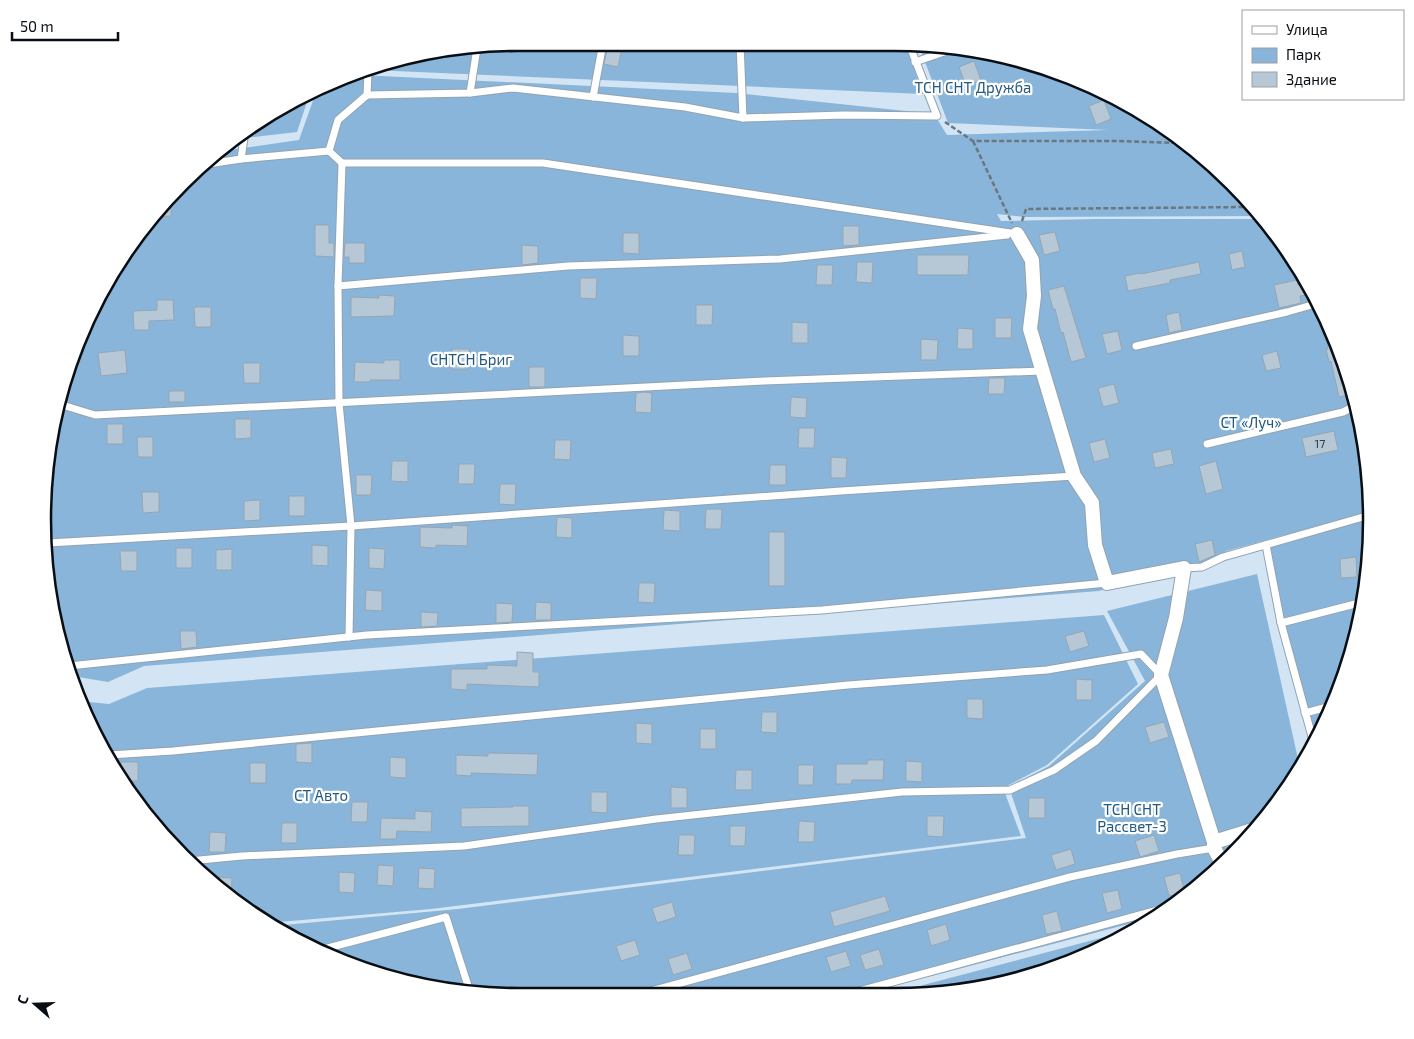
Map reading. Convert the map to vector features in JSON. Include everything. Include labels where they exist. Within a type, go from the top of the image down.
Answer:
[{"type":"street","points":[[1017,234],[1032,260],[1034,296],[1030,329],[1074,476],[1092,503],[1095,546],[1107,583],[1184,568],[1176,618],[1161,675],[1219,857]]},
{"type":"street","points":[[1214,845],[1240,836]]},
{"type":"lane","points":[[593,97],[601,51]]},
{"type":"lane","points":[[740,51],[743,118]]},
{"type":"lane","points":[[329,151],[338,120],[367,95],[470,93],[513,88],[685,107],[743,118],[844,115],[937,116],[912,52]]},
{"type":"lane","points":[[470,93],[476,53]]},
{"type":"lane","points":[[915,62],[940,53]]},
{"type":"lane","points":[[367,95],[368,76]]},
{"type":"lane","points":[[241,159],[244,141]]},
{"type":"lane","points":[[216,163],[329,151],[342,163],[543,163],[1017,234]]},
{"type":"lane","points":[[342,163],[338,286],[339,403],[350,526],[349,637]]},
{"type":"lane","points":[[338,286],[568,266],[780,259],[1017,234]]},
{"type":"lane","points":[[1136,346],[1311,305]]},
{"type":"lane","points":[[65,406],[96,415],[764,381],[1042,371]]},
{"type":"lane","points":[[1207,444],[1343,412],[1350,409]]},
{"type":"lane","points":[[52,543],[350,526],[1074,476]]},
{"type":"lane","points":[[1184,568],[1202,567],[1223,557],[1363,517]]},
{"type":"lane","points":[[1266,545],[1281,623],[1311,733]]},
{"type":"lane","points":[[75,665],[349,637],[822,610],[1107,583]]},
{"type":"lane","points":[[1281,623],[1355,604]]},
{"type":"lane","points":[[114,755],[193,749],[848,685],[1047,670],[1141,654],[1161,675],[1096,741],[1054,770],[1010,790],[902,792],[656,819],[464,846],[242,856],[199,861]]},
{"type":"lane","points":[[1305,713],[1323,708]]},
{"type":"lane","points":[[662,988],[1070,877],[1214,845]]},
{"type":"lane","points":[[870,988],[1150,912]]},
{"type":"lane","points":[[330,947],[446,917],[468,985]]},
{"type":"path","points":[[937,116],[973,141],[1017,234]]},
{"type":"path","points":[[973,141],[1173,143]]},
{"type":"path","points":[[1017,234],[1026,209],[1243,207]]},
{"type":"green space","points":[[908,51],[923,94],[386,71],[428,60],[489,52]]},
{"type":"green space","name":"СНТСН Бриг","points":[[921,52],[986,60],[1016,67],[1074,87],[1129,114],[1155,130],[1180,148],[1226,188],[1251,216],[1024,217],[997,214],[1001,221],[1254,219],[1284,259],[1300,285],[1327,340],[1338,369],[1354,428],[1359,458],[1363,516],[1226,551],[1215,559],[1165,570],[1099,591],[144,666],[108,682],[79,677],[60,611],[52,550],[52,489],[55,458],[67,398],[87,340],[114,285],[130,259],[148,234],[188,188],[232,150],[299,140],[313,99],[371,76],[736,93],[934,114],[947,135],[1108,130],[948,123]]},
{"type":"green space","points":[[307,103],[297,132],[248,138]]},
{"type":"green space","points":[[1363,521],[1359,581],[1347,641],[1327,699],[1311,733],[1265,542]]},
{"type":"green space","name":"ТСН СНТ Рассвет-3","points":[[1257,574],[1298,758],[1266,805],[1226,851],[1180,891],[1132,923],[886,988],[520,988],[458,984],[398,972],[369,963],[340,952],[285,925],[458,909],[1026,838],[1009,787],[1049,766],[1145,681],[1107,611]]},
{"type":"green space","name":"СТ Авто","points":[[1104,615],[1138,684],[1047,765],[1003,788],[1021,836],[431,909],[280,922],[234,891],[188,851],[148,805],[114,754],[88,702],[109,704],[147,688]]},
{"type":"green space","points":[[1107,936],[1074,952],[1016,972],[956,984],[914,987]]},
{"type":"building","points":[[607,51],[621,51],[618,67],[604,64]]},
{"type":"building","points":[[974,61],[981,80],[966,86],[959,67]]},
{"type":"building","points":[[1104,101],[1111,119],[1096,125],[1089,106]]},
{"type":"building","points":[[171,207],[171,216],[162,216]]},
{"type":"building","points":[[315,225],[329,225],[329,243],[334,243],[334,257],[315,256]]},
{"type":"building","points":[[843,226],[859,226],[859,245],[843,246]]},
{"type":"building","points":[[1055,232],[1060,251],[1044,255],[1039,235]]},
{"type":"building","points":[[623,233],[639,233],[639,254],[623,253]]},
{"type":"building","points":[[345,243],[365,243],[365,263],[349,263],[349,257],[344,257]]},
{"type":"building","points":[[522,245],[538,246],[538,263],[522,265]]},
{"type":"building","points":[[1242,251],[1245,267],[1232,270],[1229,254]]},
{"type":"building","points":[[917,255],[969,255],[968,275],[917,275]]},
{"type":"building","points":[[857,262],[873,262],[872,283],[856,282]]},
{"type":"building","points":[[1199,262],[1201,274],[1170,280],[1170,283],[1128,291],[1125,276]]},
{"type":"building","points":[[817,265],[833,265],[832,285],[816,285]]},
{"type":"building","points":[[580,278],[597,278],[596,299],[580,298]]},
{"type":"building","points":[[1297,280],[1305,295],[1300,296],[1301,303],[1279,308],[1274,285]]},
{"type":"building","points":[[1064,286],[1086,358],[1071,362],[1063,332],[1061,333],[1048,290]]},
{"type":"building","points":[[379,295],[395,296],[394,316],[351,317],[351,297],[379,298]]},
{"type":"building","points":[[157,300],[173,300],[174,320],[149,321],[149,330],[134,330],[133,311],[157,310]]},
{"type":"building","points":[[696,305],[713,305],[712,325],[696,325]]},
{"type":"building","points":[[194,307],[211,307],[211,327],[195,327]]},
{"type":"building","points":[[1179,312],[1182,330],[1169,333],[1166,315]]},
{"type":"building","points":[[995,318],[1012,318],[1011,338],[995,338]]},
{"type":"building","points":[[792,322],[808,323],[808,343],[792,343]]},
{"type":"building","points":[[958,328],[973,329],[973,349],[957,349]]},
{"type":"building","points":[[1118,331],[1122,350],[1107,354],[1102,334]]},
{"type":"building","points":[[623,335],[639,336],[639,356],[623,356]]},
{"type":"building","points":[[1326,338],[1346,396],[1339,397],[1331,361],[1329,362],[1326,349],[1328,349]]},
{"type":"building","points":[[921,339],[938,340],[937,360],[921,360]]},
{"type":"building","points":[[452,349],[469,349],[468,369],[452,369]]},
{"type":"building","points":[[125,350],[127,373],[101,376],[98,353]]},
{"type":"building","points":[[1277,351],[1281,368],[1266,371],[1262,355]]},
{"type":"building","points":[[384,360],[400,360],[400,380],[354,382],[355,362],[384,363]]},
{"type":"building","points":[[243,363],[260,363],[260,383],[244,383]]},
{"type":"building","points":[[529,367],[545,367],[545,387],[529,387]]},
{"type":"building","points":[[989,378],[1005,378],[1004,394],[988,394]]},
{"type":"building","points":[[1114,384],[1119,403],[1103,407],[1098,388]]},
{"type":"building","points":[[169,391],[185,391],[185,402],[169,402]]},
{"type":"building","points":[[636,393],[652,393],[651,413],[635,412]]},
{"type":"building","points":[[791,397],[807,398],[806,418],[790,417]]},
{"type":"building","points":[[235,419],[251,419],[251,438],[235,439]]},
{"type":"building","points":[[107,424],[123,424],[123,444],[107,444]]},
{"type":"building","points":[[799,428],[815,428],[814,448],[798,448]]},
{"type":"building","points":[[1334,431],[1338,450],[1306,457],[1302,438]]},
{"type":"building","points":[[137,437],[153,437],[153,457],[138,457]]},
{"type":"building","points":[[1105,439],[1110,458],[1094,462],[1089,443]]},
{"type":"building","points":[[555,440],[571,440],[570,460],[554,459]]},
{"type":"building","points":[[1171,449],[1174,464],[1155,468],[1152,453]]},
{"type":"building","points":[[831,457],[847,458],[846,478],[831,478]]},
{"type":"building","points":[[392,461],[408,461],[408,482],[391,481]]},
{"type":"building","points":[[1216,461],[1223,489],[1206,494],[1199,466]]},
{"type":"building","points":[[459,464],[475,464],[474,484],[458,484]]},
{"type":"building","points":[[770,465],[786,465],[786,485],[769,485]]},
{"type":"building","points":[[356,475],[372,475],[371,495],[356,495]]},
{"type":"building","points":[[500,484],[516,484],[515,505],[499,504]]},
{"type":"building","points":[[142,492],[159,492],[159,512],[143,513]]},
{"type":"building","points":[[289,496],[305,496],[305,516],[289,516]]},
{"type":"building","points":[[260,500],[260,520],[244,521],[244,501]]},
{"type":"building","points":[[706,509],[722,509],[721,529],[705,529]]},
{"type":"building","points":[[664,510],[680,511],[680,531],[663,530]]},
{"type":"building","points":[[557,517],[572,518],[572,538],[556,537]]},
{"type":"building","points":[[452,525],[468,526],[467,546],[436,545],[436,548],[420,547],[420,527],[452,528]]},
{"type":"building","points":[[769,532],[785,532],[785,586],[769,586]]},
{"type":"building","points":[[1212,540],[1215,555],[1199,562],[1195,544]]},
{"type":"building","points":[[312,545],[328,546],[328,566],[312,565]]},
{"type":"building","points":[[176,548],[192,548],[192,568],[176,568]]},
{"type":"building","points":[[369,548],[385,549],[384,569],[369,568]]},
{"type":"building","points":[[232,549],[232,570],[216,570],[216,550]]},
{"type":"building","points":[[120,551],[137,551],[137,571],[121,571]]},
{"type":"building","points":[[1356,557],[1357,577],[1341,578],[1340,559]]},
{"type":"building","points":[[639,583],[655,583],[654,603],[638,602]]},
{"type":"building","points":[[366,590],[382,591],[382,611],[365,610]]},
{"type":"building","points":[[536,602],[551,603],[551,620],[535,620]]},
{"type":"building","points":[[496,603],[513,604],[512,622],[496,623]]},
{"type":"building","points":[[421,612],[438,613],[437,626],[421,627]]},
{"type":"building","points":[[180,631],[196,631],[197,647],[181,649]]},
{"type":"building","points":[[1084,631],[1089,646],[1070,652],[1065,636]]},
{"type":"building","points":[[517,652],[533,653],[533,672],[539,672],[539,687],[467,684],[467,690],[451,689],[451,669],[487,669],[487,665],[517,666]]},
{"type":"building","points":[[1076,679],[1092,680],[1092,700],[1076,700]]},
{"type":"building","points":[[967,699],[983,699],[983,719],[967,718]]},
{"type":"building","points":[[762,712],[777,712],[777,733],[761,732]]},
{"type":"building","points":[[1164,722],[1169,737],[1150,743],[1145,727]]},
{"type":"building","points":[[636,723],[652,724],[652,744],[636,743]]},
{"type":"building","points":[[700,729],[716,729],[716,749],[700,749]]},
{"type":"building","points":[[312,743],[312,763],[296,762],[296,744]]},
{"type":"building","points":[[488,753],[538,754],[537,775],[471,773],[471,776],[456,775],[456,755],[488,756]]},
{"type":"building","points":[[390,757],[406,758],[406,778],[390,777]]},
{"type":"building","points":[[868,760],[884,760],[883,780],[852,780],[851,784],[836,784],[836,764],[867,764]]},
{"type":"building","points":[[906,761],[922,762],[922,782],[906,781]]},
{"type":"building","points":[[121,762],[138,762],[138,781],[131,781],[121,765]]},
{"type":"building","points":[[250,763],[266,763],[266,783],[250,783]]},
{"type":"building","points":[[798,765],[814,765],[813,785],[798,785]]},
{"type":"building","points":[[736,770],[752,770],[752,790],[735,790]]},
{"type":"building","points":[[671,787],[687,788],[687,808],[671,808]]},
{"type":"building","points":[[591,792],[607,792],[607,813],[591,812]]},
{"type":"building","points":[[1029,798],[1045,798],[1045,818],[1028,818]]},
{"type":"building","points":[[352,802],[368,802],[367,822],[351,822]]},
{"type":"building","points":[[529,806],[529,826],[461,827],[461,808]]},
{"type":"building","points":[[415,811],[432,812],[431,832],[397,831],[396,839],[380,839],[381,818],[415,819]]},
{"type":"building","points":[[927,816],[944,816],[943,837],[927,836]]},
{"type":"building","points":[[799,821],[815,822],[814,842],[798,842]]},
{"type":"building","points":[[282,823],[297,823],[297,843],[281,843]]},
{"type":"building","points":[[730,826],[746,826],[745,846],[730,846]]},
{"type":"building","points":[[210,832],[226,833],[225,852],[209,852]]},
{"type":"building","points":[[679,835],[695,835],[694,855],[678,855]]},
{"type":"building","points":[[1154,835],[1159,851],[1140,857],[1135,841]]},
{"type":"building","points":[[1071,849],[1075,864],[1056,870],[1051,855]]},
{"type":"building","points":[[378,865],[394,866],[393,886],[377,885]]},
{"type":"building","points":[[419,868],[435,869],[434,889],[418,888]]},
{"type":"building","points":[[339,872],[355,873],[354,893],[339,892]]},
{"type":"building","points":[[1180,873],[1184,888],[1174,895],[1169,896],[1164,877]]},
{"type":"building","points":[[217,877],[232,878],[231,889]]},
{"type":"building","points":[[1118,890],[1122,909],[1107,913],[1102,893]]},
{"type":"building","points":[[885,896],[890,911],[834,927],[830,912]]},
{"type":"building","points":[[672,902],[676,917],[657,923],[652,908]]},
{"type":"building","points":[[1057,911],[1062,931],[1046,934],[1042,915]]},
{"type":"building","points":[[946,924],[950,940],[931,946],[927,930]]},
{"type":"building","points":[[635,940],[640,955],[621,961],[616,946]]},
{"type":"building","points":[[879,949],[884,965],[865,970],[860,955]]},
{"type":"building","points":[[846,951],[851,966],[831,972],[826,957]]},
{"type":"building","points":[[687,953],[692,969],[673,975],[668,959]]},
{"type":"park label","name":"ТСН СНТ Дружба","points":[[973,88]]},
{"type":"park label","name":"СТ «Луч»","points":[[1251,423]]}]
